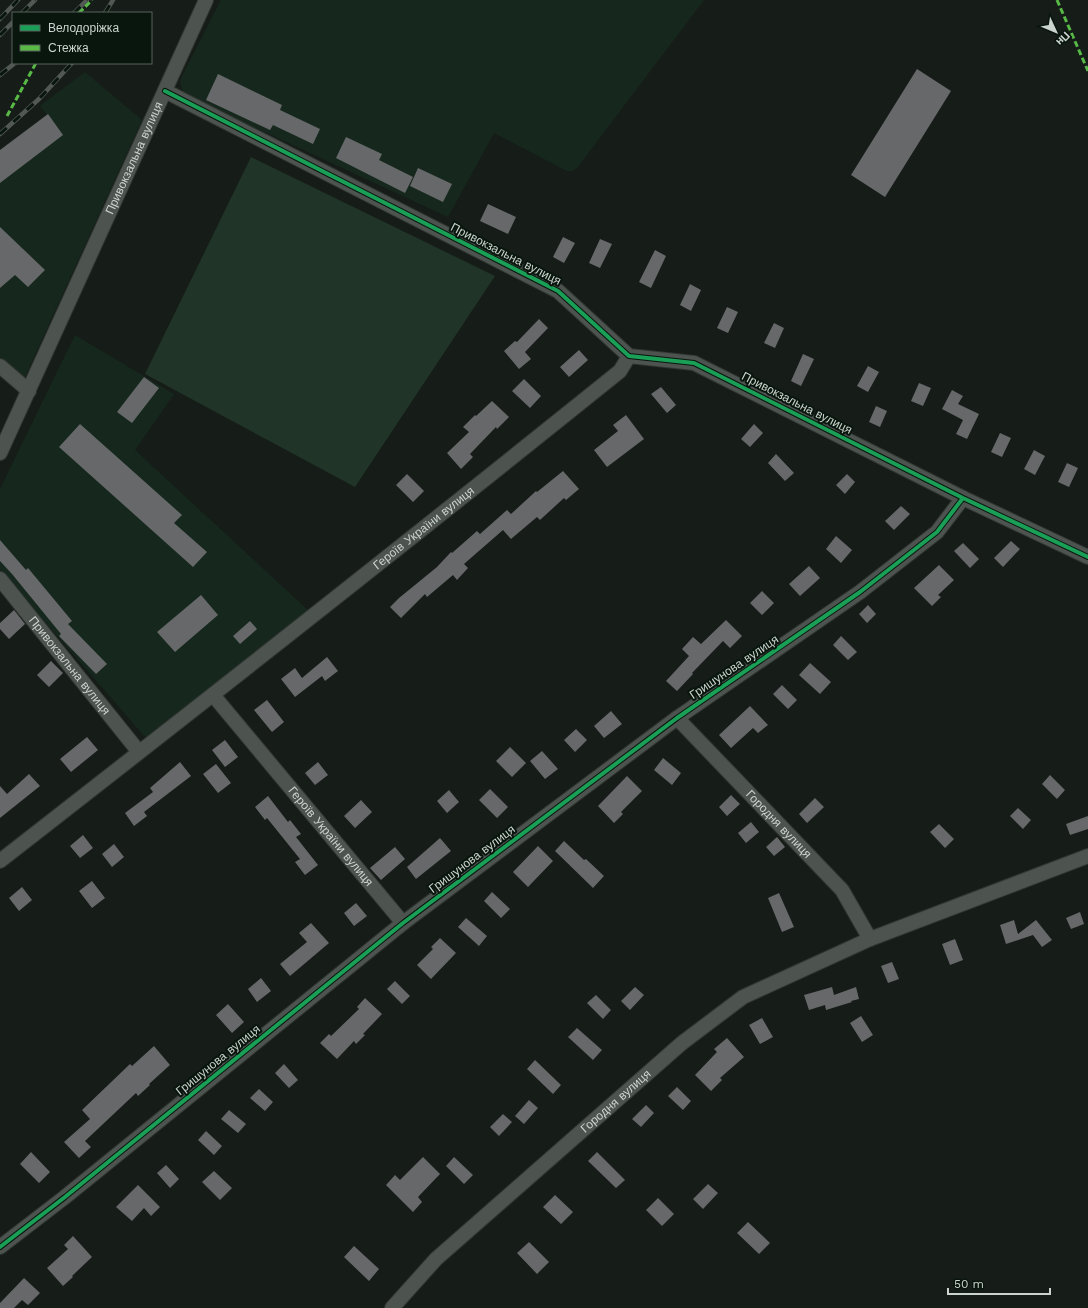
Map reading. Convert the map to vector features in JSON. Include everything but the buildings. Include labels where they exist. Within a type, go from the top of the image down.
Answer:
[{"type":"street","points":[[165,91],[206,0]]},
{"type":"street","name":"Привокзальна вулиця","points":[[0,453],[165,91],[558,291],[628,356],[694,363],[963,498],[1088,557]]},
{"type":"street","name":"Героїв України вулиця","points":[[0,861],[505,464],[620,371],[628,356]]},
{"type":"street","points":[[0,366],[29,391]]},
{"type":"street","name":"Гришунова вулиця","points":[[0,1247],[65,1197],[403,923],[677,718],[866,588],[937,532],[963,498]]},
{"type":"street","name":"Привокзальна вулиця","points":[[0,580],[139,752]]},
{"type":"street","name":"Героїв України вулиця","points":[[213,694],[403,923]]},
{"type":"street","name":"Городня вулиця","points":[[677,718],[842,890],[870,939]]},
{"type":"street","name":"Городня вулиця","points":[[392,1308],[436,1259],[682,1043],[743,997],[870,939],[1088,856]]},
{"type":"shaded area","points":[[221,0],[704,0],[577,168],[572,171],[567,171],[494,133],[448,217],[187,96],[183,92],[180,83],[181,78]]},
{"type":"shaded area","points":[[85,72],[142,120],[24,379],[0,357],[0,150],[47,115],[40,106]]},
{"type":"shaded area","points":[[251,157],[495,276],[355,487],[145,374]]},
{"type":"shaded area","points":[[75,335],[174,394],[135,450],[311,613],[146,738],[0,570],[0,489]]},
{"type":"railway","points":[[0,19],[18,0]]},
{"type":"railway","points":[[23,12],[35,0]]},
{"type":"railway","points":[[75,12],[87,0]]},
{"type":"railway","points":[[106,12],[113,0]]},
{"type":"railway","points":[[0,35],[12,23]]},
{"type":"railway","points":[[0,75],[14,64]]},
{"type":"railway","points":[[0,134],[39,99],[71,64]]},
{"type":"marked path","points":[[80,12],[92,0]]},
{"type":"marked path","points":[[1057,0],[1088,71]]},
{"type":"marked path","points":[[7,116],[35,64]]},
{"type":"cycle path","points":[[165,91],[558,291],[629,356],[694,363],[963,498],[1088,557]]},
{"type":"cycle path","points":[[0,1247],[65,1197],[403,923],[677,718],[860,592],[937,532],[963,498]]}]
